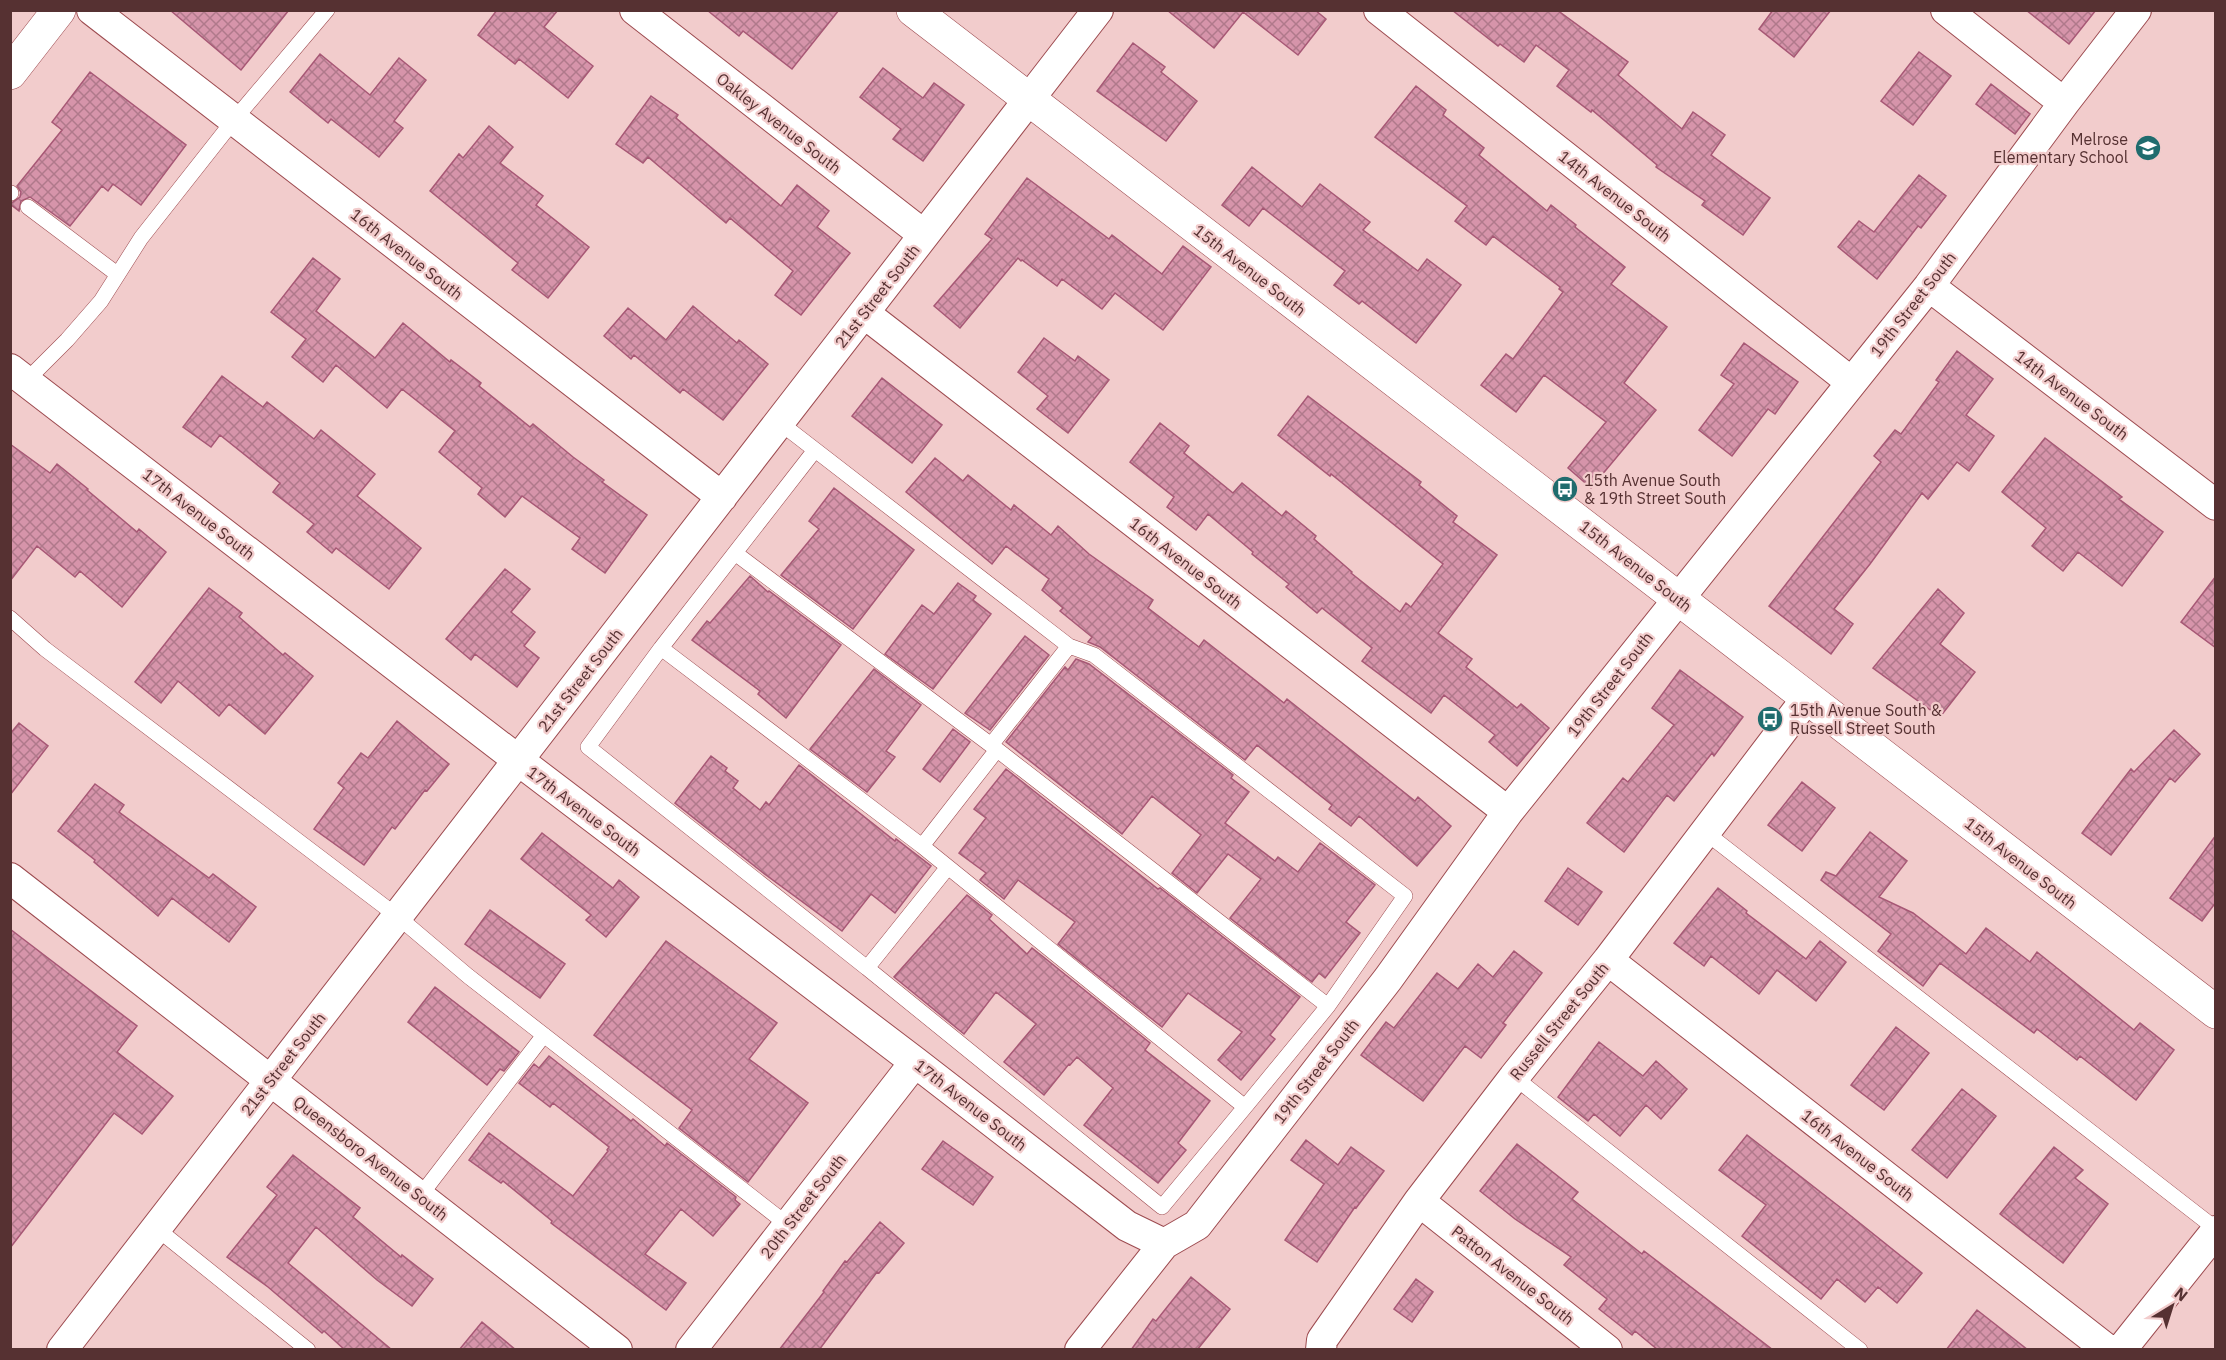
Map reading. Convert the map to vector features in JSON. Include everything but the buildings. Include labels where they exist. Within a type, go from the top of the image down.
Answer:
[{"type":"street","points":[[10,74],[59,10]]},
{"type":"street","name":"16th Avenue South","points":[[92,10],[722,497]]},
{"type":"street","name":"Oakley Avenue South","points":[[635,10],[924,236]]},
{"type":"street","name":"15th Avenue South","points":[[913,10],[2216,1012]]},
{"type":"street","name":"21st Street South","points":[[62,1350],[1098,10]]},
{"type":"street","name":"14th Avenue South","points":[[1378,10],[1851,382]]},
{"type":"street","points":[[1946,10],[2064,103]]},
{"type":"street","name":"19th Street South","points":[[1080,1350],[1164,1244],[1197,1225],[1388,979],[1508,812],[1929,286],[2064,103],[2136,10]]},
{"type":"street","name":"14th Avenue South","points":[[1929,286],[2216,505]]},
{"type":"street","name":"16th Avenue South","points":[[864,313],[1508,812]]},
{"type":"street","name":"17th Avenue South","points":[[18,375],[1127,1226],[1164,1244]]},
{"type":"street","name":"Russell Street South","points":[[1321,1350],[1322,1340],[1419,1201],[1608,960],[1807,698]]},
{"type":"street","name":"Queensboro Avenue South","points":[[10,878],[617,1350]]},
{"type":"street","name":"16th Avenue South","points":[[1608,960],[2108,1350]]},
{"type":"street","name":"20th Street South","points":[[691,1350],[915,1062]]},
{"type":"street","name":"Patton Avenue South","points":[[1419,1201],[1604,1349]]},
{"type":"street","points":[[2121,1350],[2216,1230]]},
{"type":"lane","points":[[18,375],[67,340],[94,309],[141,238],[234,120],[327,10]]},
{"type":"lane","points":[[28,207],[117,274]]},
{"type":"lane","points":[[779,422],[1069,646],[1094,656],[1405,896],[1328,1006],[1162,1207],[867,968],[588,747],[661,648],[815,450]]},
{"type":"lane","points":[[735,553],[1328,1006]]},
{"type":"lane","points":[[10,618],[45,649],[397,916],[468,976],[788,1226]]},
{"type":"lane","points":[[922,846],[1069,646]]},
{"type":"lane","points":[[661,648],[922,846],[1245,1107]]},
{"type":"lane","points":[[1705,832],[2216,1230]]},
{"type":"lane","points":[[867,968],[948,867]]},
{"type":"lane","points":[[420,1196],[544,1035]]},
{"type":"lane","points":[[1514,1077],[1860,1350]]},
{"type":"lane","points":[[156,1228],[308,1350]]},
{"type":"place","name":"Melrose Elementary School","points":[[2148,148]]},
{"type":"place","name":"15th Avenue South & 19th Street South","points":[[1565,489]]},
{"type":"place","name":"15th Avenue South & Russell Street South","points":[[1770,719]]}]
